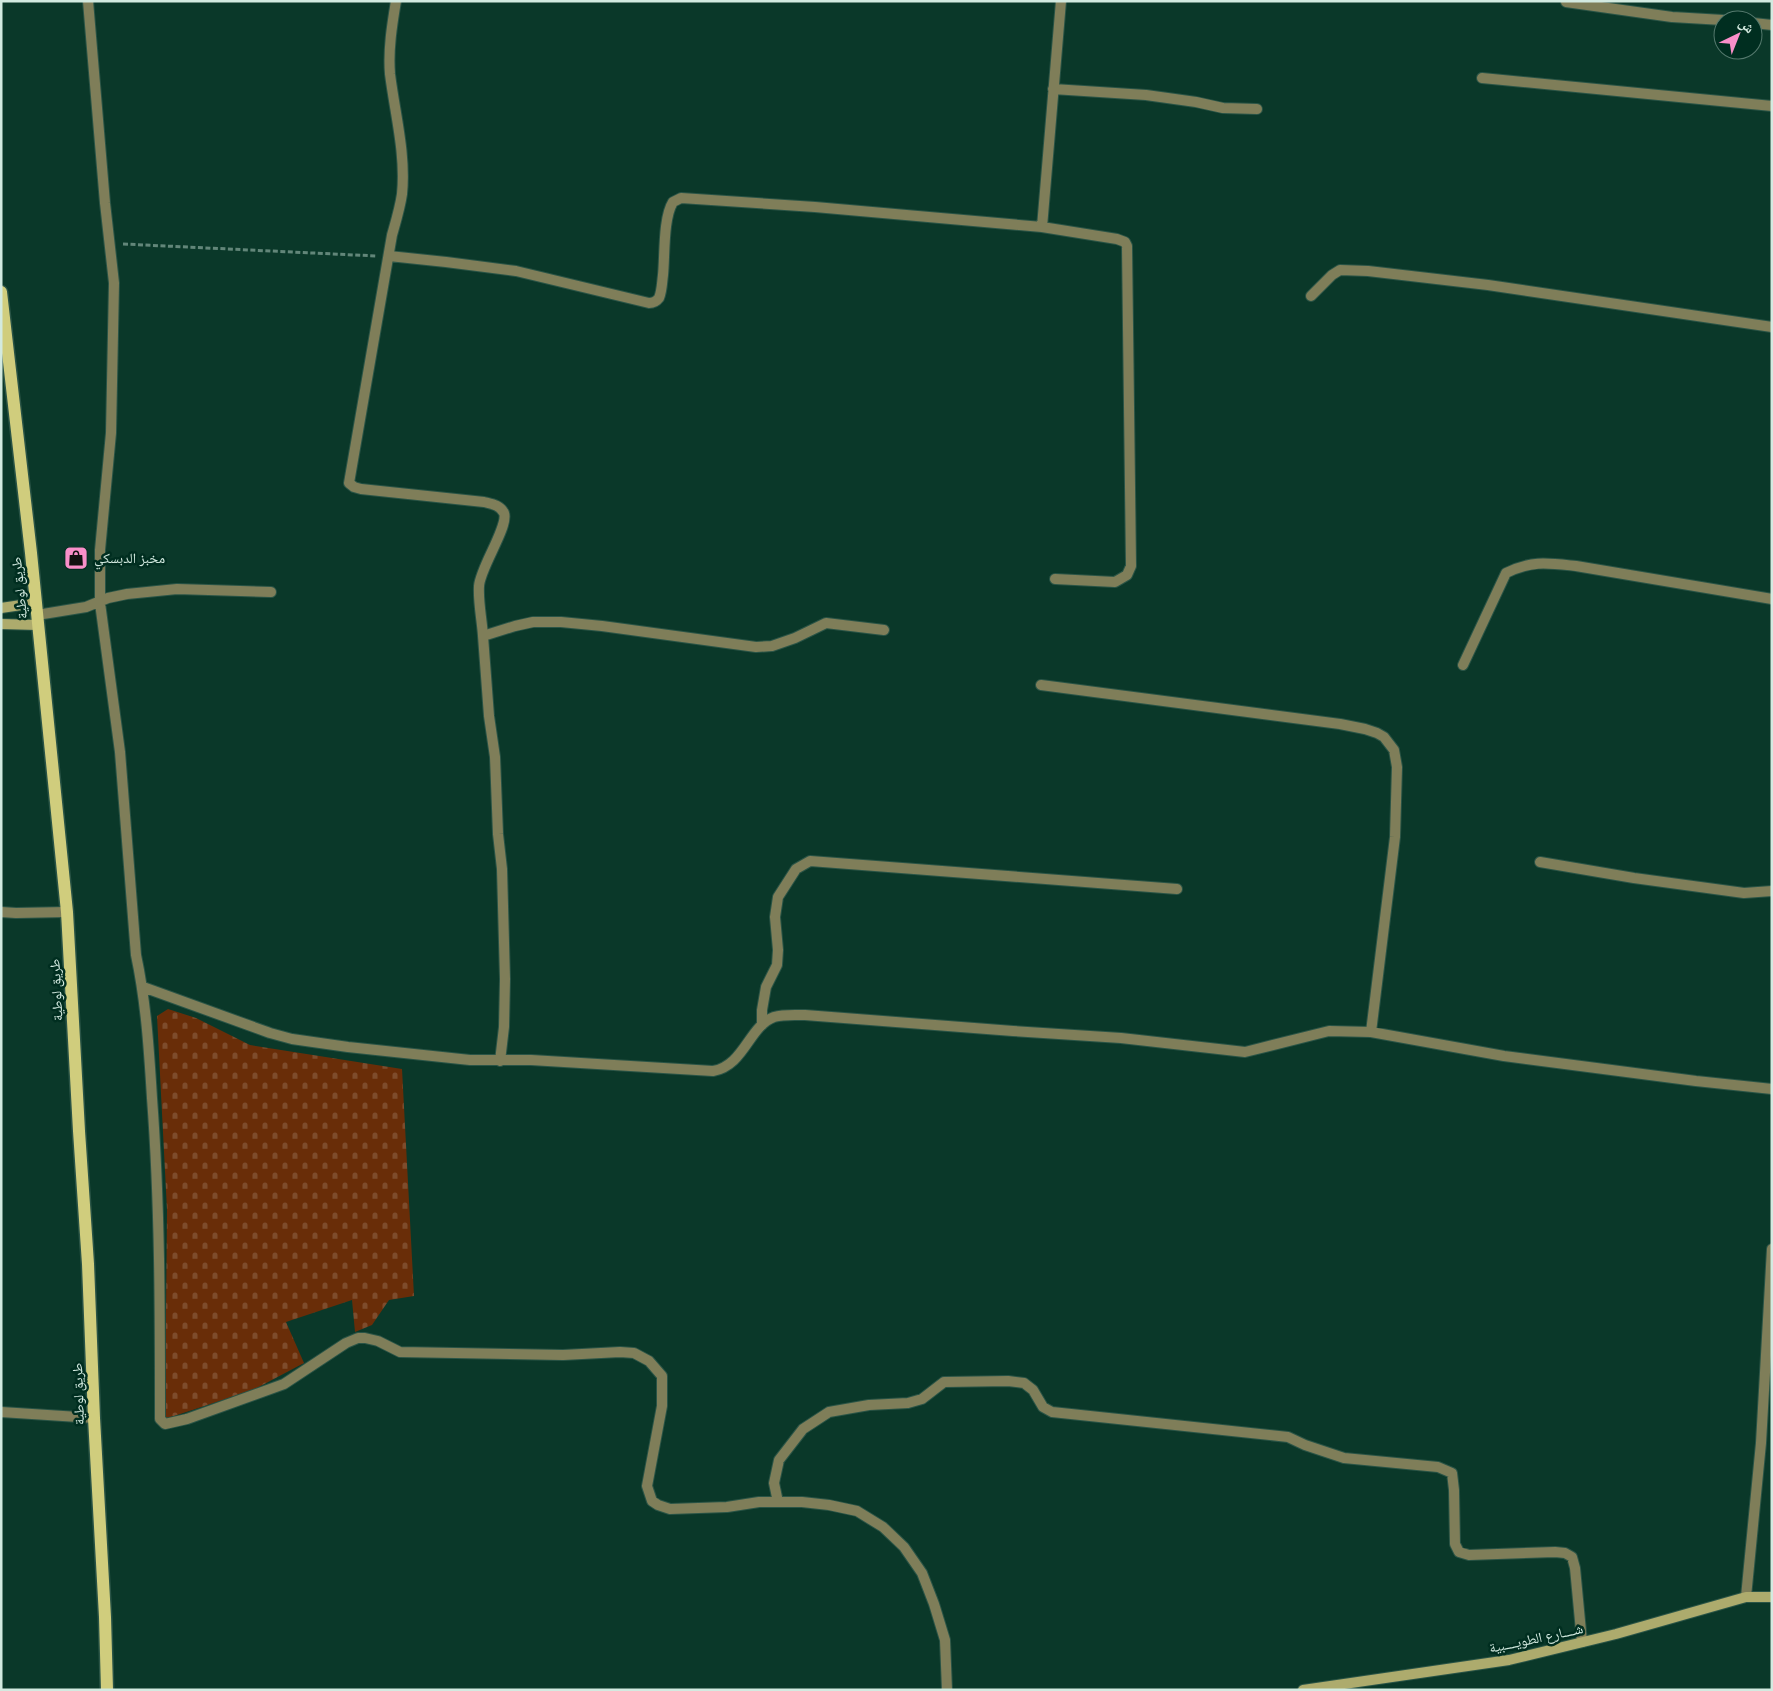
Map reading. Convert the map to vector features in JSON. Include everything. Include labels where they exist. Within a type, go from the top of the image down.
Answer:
[{"type":"main road","name":"طريق لوطية","points":[[1,292],[6,372],[37,614],[67,912],[88,1264],[107,1690]]},
{"type":"street","points":[[88,1],[114,305],[109,460],[100,550],[100,603],[107,668],[120,752],[136,955],[143,987],[147,1020],[155,1137],[160,1259],[160,1419],[165,1424],[187,1419],[284,1384],[346,1343],[358,1338],[378,1341],[400,1352],[563,1355],[620,1352],[634,1354],[649,1361],[662,1376],[662,1406],[647,1486],[652,1501],[658,1506],[670,1509],[759,1502],[829,1505],[857,1511],[883,1527],[904,1547],[922,1573],[934,1604],[944,1640],[947,1690]]},
{"type":"street","points":[[396,1],[391,32],[390,73],[399,132],[402,192],[392,235],[349,483],[361,489],[484,502],[494,504],[504,514],[498,539],[482,569],[479,586],[495,757],[498,834],[502,869],[505,979],[504,1027],[500,1061]]},
{"type":"street","points":[[1042,227],[1056,39],[1060,24],[1061,1]]},
{"type":"street","points":[[1566,2],[1672,17],[1713,19]]},
{"type":"street","points":[[1482,78],[1772,106]]},
{"type":"street","points":[[1052,90],[1146,96],[1196,102],[1223,108],[1257,109]]},
{"type":"street","points":[[389,256],[516,272],[649,304],[654,303],[658,299],[662,288],[671,204],[681,198],[815,207],[1042,227],[1117,239],[1125,242],[1127,246],[1131,566],[1127,575],[1115,582],[1055,579]]},
{"type":"street","points":[[1312,296],[1332,274],[1340,270],[1368,271],[1488,285],[1772,328]]},
{"type":"street","points":[[1463,665],[1506,573],[1520,566],[1545,562],[1576,566],[1772,599]]},
{"type":"street","points":[[1,624],[37,614],[86,607],[100,603],[108,598],[127,594],[177,590],[272,592]]},
{"type":"street","points":[[1,608],[37,614]]},
{"type":"street","points":[[483,636],[533,622],[561,622],[637,630],[756,647],[772,646],[795,638],[826,623],[884,630]]},
{"type":"street","points":[[1041,685],[1340,724],[1366,729],[1384,737],[1394,750],[1397,767],[1395,837],[1371,1032]]},
{"type":"street","points":[[762,1025],[762,1010],[766,987],[777,965],[778,950],[775,917],[778,896],[796,869],[810,861],[1177,889]]},
{"type":"street","points":[[1540,862],[1634,878],[1744,893],[1772,891]]},
{"type":"street","points":[[1,912],[67,912]]},
{"type":"street","points":[[143,987],[270,1033],[292,1039],[424,1056],[500,1061],[531,1060],[713,1071],[728,1066],[762,1025],[769,1020],[780,1016],[806,1015],[1120,1038],[1245,1052],[1329,1031],[1371,1032],[1504,1056],[1772,1089]]},
{"type":"street","points":[[1746,1597],[1761,1443],[1772,1249]]},
{"type":"street","points":[[778,1502],[774,1483],[779,1460],[803,1429],[828,1412],[869,1405],[908,1403],[922,1399],[944,1382],[1024,1383],[1033,1390],[1043,1407],[1052,1412],[1288,1437],[1305,1445],[1344,1458],[1438,1467],[1452,1473],[1455,1544],[1459,1552],[1469,1555],[1555,1552],[1565,1553],[1572,1557],[1575,1568],[1582,1642]]},
{"type":"street","points":[[1,1412],[94,1418]]},
{"type":"street","name":"شــــارع الطويــــبية","points":[[1303,1690],[1508,1660],[1616,1634],[1746,1597],[1772,1598]]},
{"type":"path","points":[[110,244],[389,256]]},
{"type":"green space","points":[[168,1009],[196,1018],[250,1045],[402,1069],[414,1296],[389,1300],[372,1325],[355,1332],[352,1300],[286,1322],[304,1363],[253,1390],[165,1419],[167,1210],[157,1016]]},
{"type":"place","name":"مخبز الدبسكي","points":[[76,558]]}]
